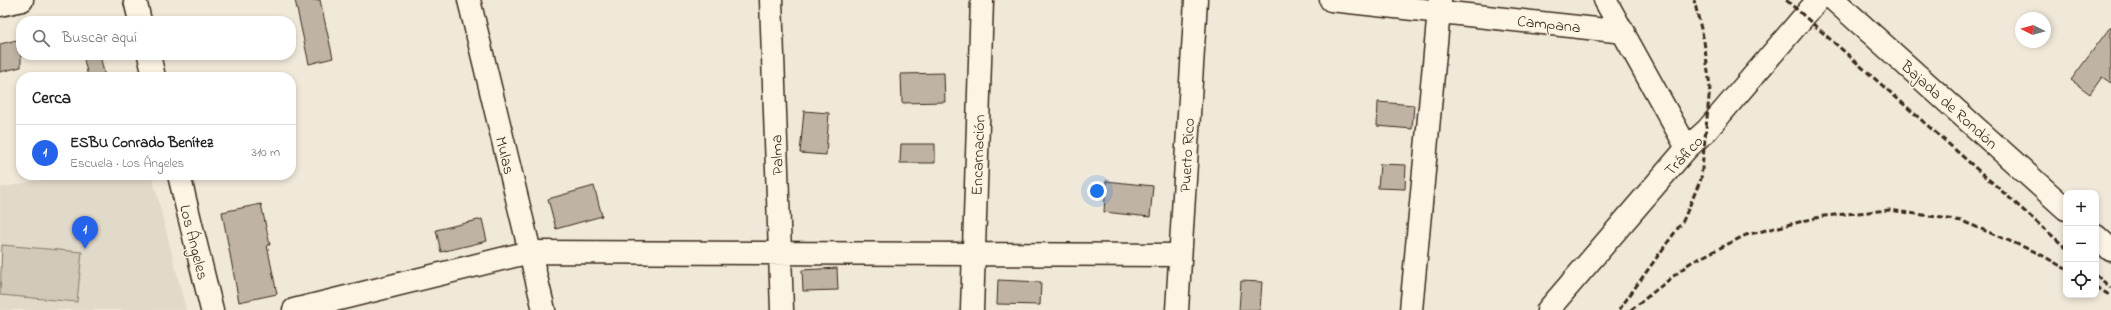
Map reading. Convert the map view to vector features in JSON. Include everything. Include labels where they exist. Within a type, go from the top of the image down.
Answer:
[{"type":"street","points":[[0,5],[22,0]]},
{"type":"street","points":[[135,0],[139,16]]},
{"type":"street","name":"Mulas","points":[[469,0],[544,310]]},
{"type":"street","name":"Palma","points":[[771,0],[782,310]]},
{"type":"street","name":"Encarnación","points":[[972,310],[982,0]]},
{"type":"street","name":"Puerto Rico","points":[[1177,310],[1196,0]]},
{"type":"street","name":"Campana","points":[[1331,0],[1439,5],[1624,32]]},
{"type":"street","points":[[1605,0],[1687,148]]},
{"type":"street","name":"Tráfico","points":[[1548,310],[1687,148],[1707,130],[1818,0]]},
{"type":"street","name":"Bajada de Rondón","points":[[1834,0],[2063,206]]},
{"type":"street","points":[[1411,310],[1439,5]]},
{"type":"street","points":[[150,60],[153,72]]},
{"type":"street","name":"Los Ángeles","points":[[180,180],[212,310]]},
{"type":"street","points":[[294,310],[530,252],[1180,256]]},
{"type":"shaded area","points":[[40,180],[153,180],[186,310],[0,310],[0,188]]},
{"type":"shaded area","points":[[2,245],[82,252],[77,302],[0,295]]},
{"type":"building","points":[[295,0],[320,0],[333,58],[309,64]]},
{"type":"building","points":[[2111,26],[2111,83],[2102,77],[2090,94],[2071,80]]},
{"type":"building","points":[[16,40],[16,60],[21,60],[21,67],[0,72],[0,44]]},
{"type":"building","points":[[84,60],[101,60],[104,72],[87,72]]},
{"type":"building","points":[[944,73],[945,102],[902,103],[901,74]]},
{"type":"building","points":[[1378,102],[1414,105],[1412,129],[1377,126]]},
{"type":"building","points":[[804,111],[829,113],[826,155],[800,153]]},
{"type":"building","points":[[901,144],[935,144],[935,163],[900,163]]},
{"type":"building","points":[[1380,164],[1406,165],[1405,189],[1378,188]]},
{"type":"building","points":[[1106,181],[1153,186],[1150,217],[1104,212]]},
{"type":"building","points":[[594,186],[602,216],[556,229],[548,199]]},
{"type":"building","points":[[261,204],[270,245],[267,245],[277,294],[239,302],[222,212]]},
{"type":"building","points":[[482,219],[487,241],[441,252],[436,230]]},
{"type":"building","points":[[837,268],[838,290],[803,291],[802,270]]},
{"type":"building","points":[[998,280],[1041,282],[1040,305],[997,304]]},
{"type":"building","points":[[1241,281],[1262,282],[1260,310],[1239,310]]},
{"type":"railway","points":[[1619,310],[1683,221],[1701,179],[1710,87],[1704,41],[1694,0]]},
{"type":"railway","points":[[1786,0],[2063,245]]},
{"type":"railway","points":[[1631,310],[1690,263],[1746,235],[1824,216],[1890,210],[1962,221],[2038,253],[2063,267]]},
{"type":"railway","points":[[2099,278],[2111,288]]},
{"type":"railway","points":[[2099,289],[2111,296]]},
{"type":"place","name":"ESBU Conrado Benítez","points":[[85,249]]}]
